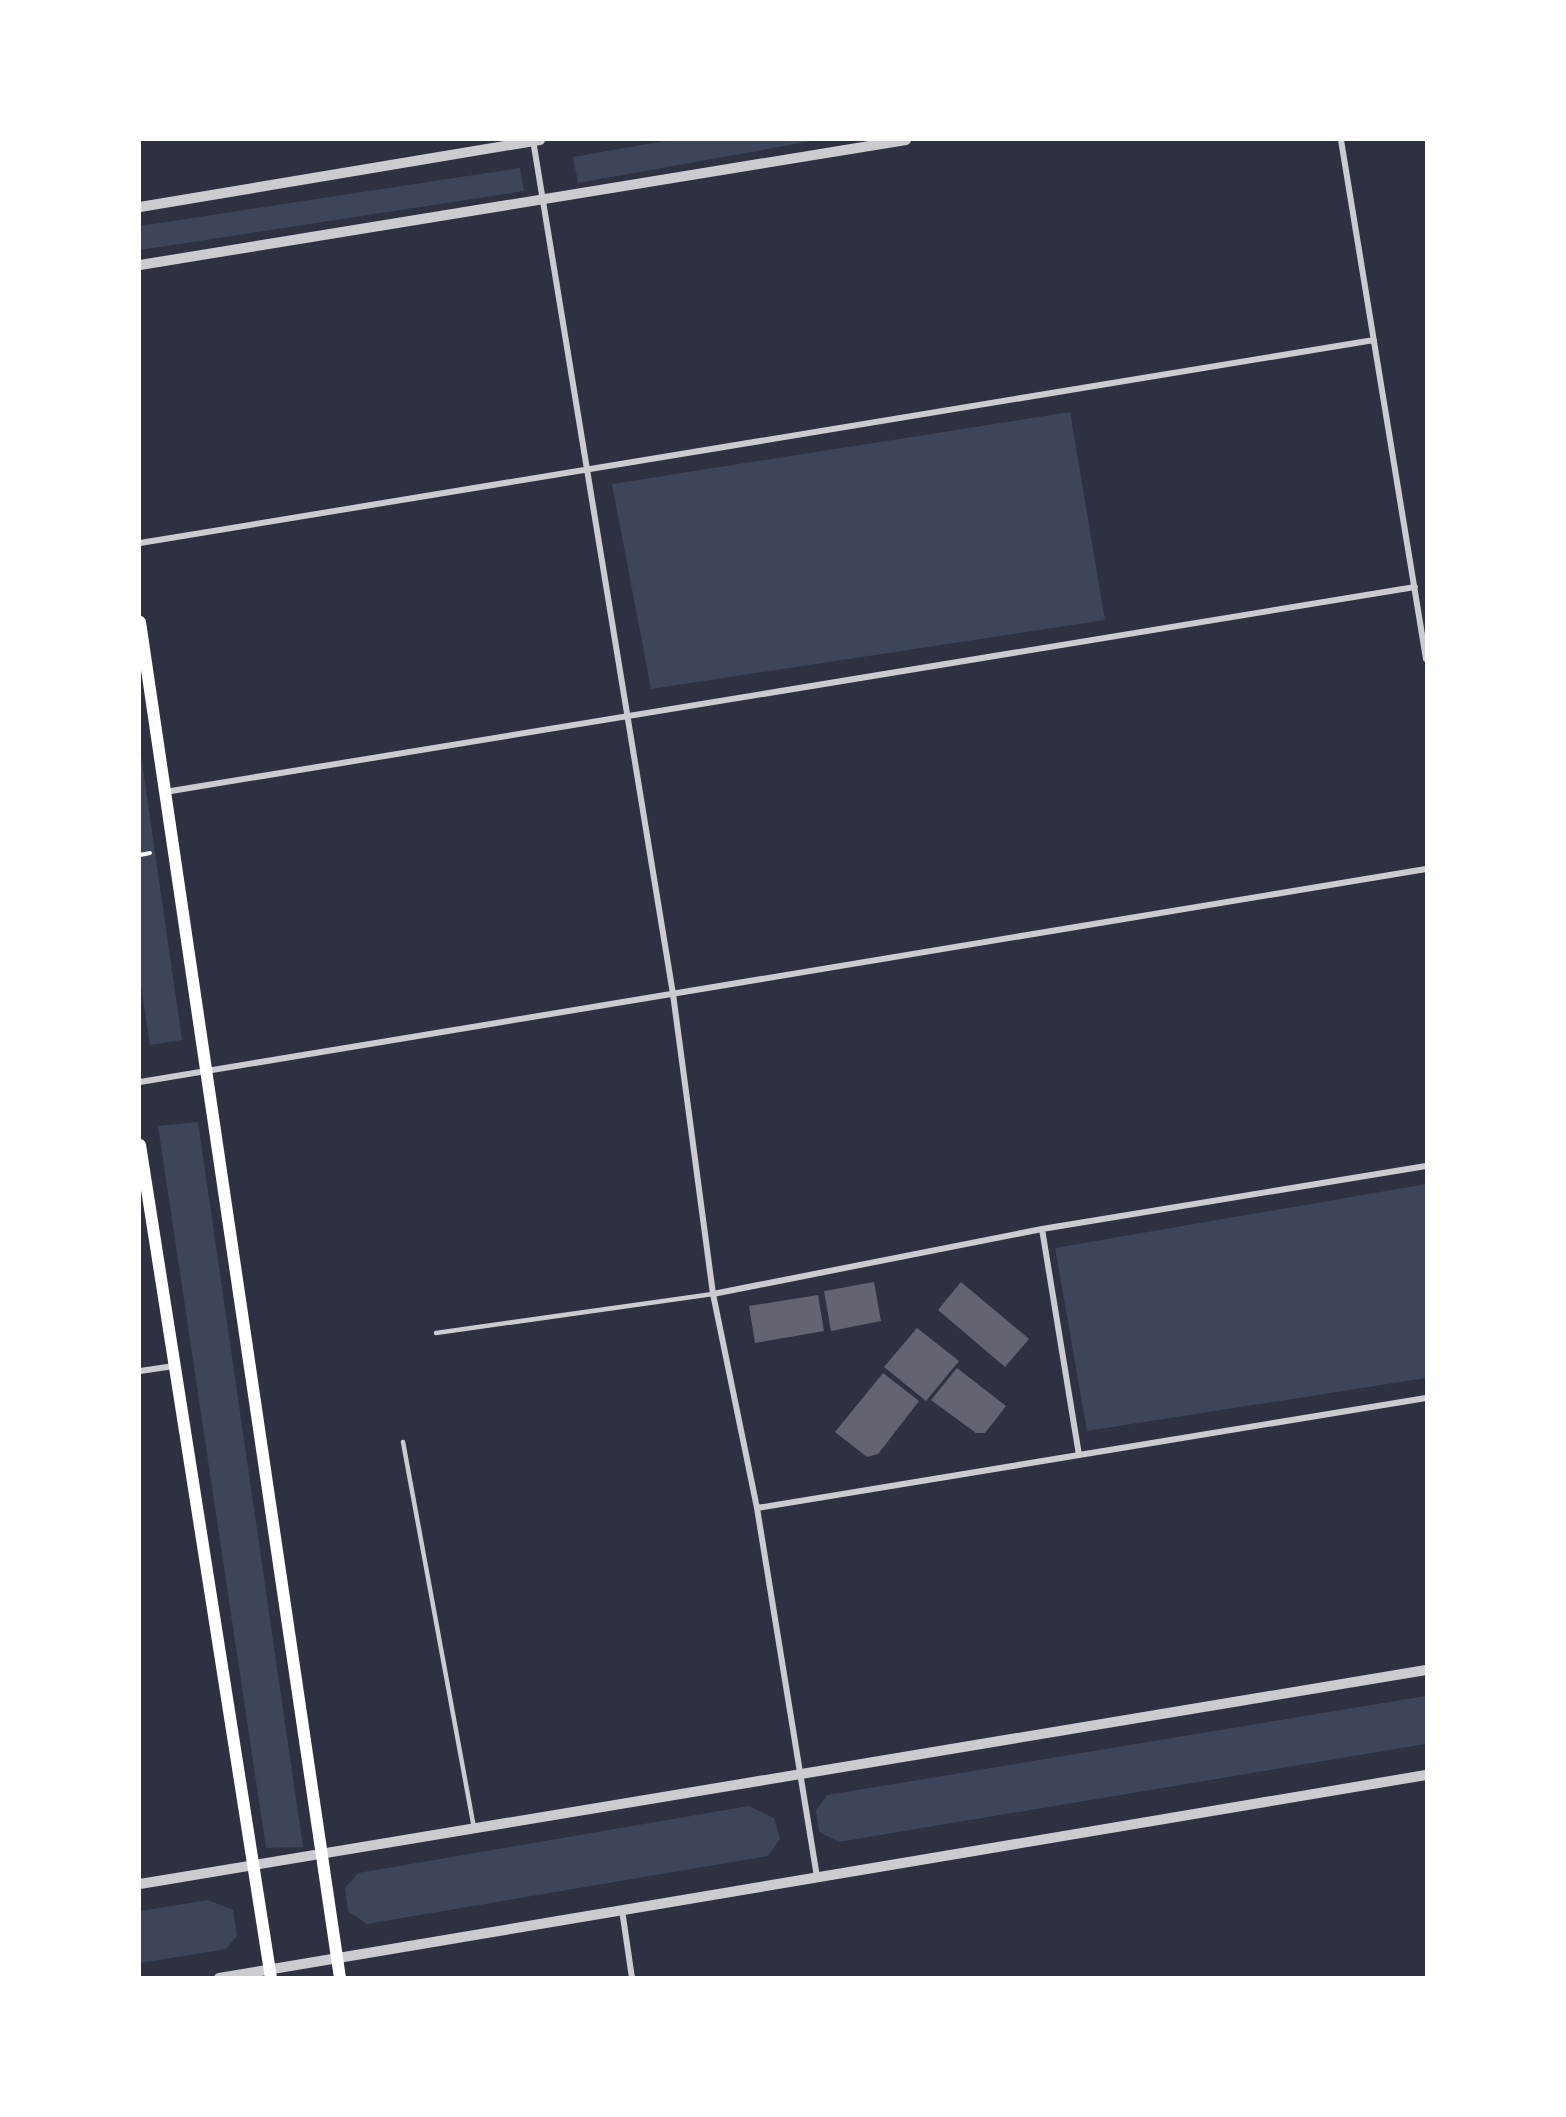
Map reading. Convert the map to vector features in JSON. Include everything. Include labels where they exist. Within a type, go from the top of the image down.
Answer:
[{"type":"main road","points":[[140,622],[340,1977]]},
{"type":"main road","points":[[140,1145],[271,1973]]},
{"type":"street","points":[[140,207],[535,140],[673,994],[713,1294],[757,1508],[817,1877]]},
{"type":"street","points":[[140,265],[906,140]]},
{"type":"street","points":[[1341,140],[1426,659]]},
{"type":"street","points":[[140,543],[1374,340]]},
{"type":"street","points":[[165,792],[1415,587]]},
{"type":"street","points":[[140,1082],[1426,869]]},
{"type":"street","points":[[713,1294],[1042,1229],[1426,1166]]},
{"type":"street","points":[[1042,1229],[1079,1455]]},
{"type":"street","points":[[140,1371],[174,1366]]},
{"type":"street","points":[[757,1508],[1426,1398]]},
{"type":"street","points":[[140,1884],[1426,1670]]},
{"type":"street","points":[[219,1977],[271,1973],[337,1958],[1426,1775]]},
{"type":"street","points":[[622,1910],[632,1977]]},
{"type":"lane","points":[[436,1332],[713,1294]]},
{"type":"lane","points":[[403,1442],[474,1828]]},
{"type":"shaded area","points":[[671,140],[818,140],[578,183],[573,157]]},
{"type":"shaded area","points":[[520,168],[524,191],[140,250],[140,226]]},
{"type":"shaded area","points":[[1070,412],[1105,620],[651,689],[612,484]]},
{"type":"shaded area","points":[[140,748],[182,1040],[150,1045],[140,979]]},
{"type":"shaded area","points":[[198,1122],[303,1847],[266,1848],[158,1126]]},
{"type":"shaded area","points":[[1426,1184],[1426,1378],[1087,1431],[1055,1248]]},
{"type":"shaded area","points":[[1426,1696],[1426,1744],[839,1842],[819,1832],[816,1810],[827,1795]]},
{"type":"shaded area","points":[[749,1806],[774,1818],[780,1839],[768,1856],[367,1924],[348,1911],[345,1888],[358,1873]]},
{"type":"shaded area","points":[[208,1900],[233,1910],[237,1936],[226,1949],[140,1963],[140,1911]]},
{"type":"building","points":[[874,1282],[881,1321],[831,1331],[824,1291]]},
{"type":"building","points":[[961,1282],[1029,1339],[1005,1367],[938,1310]]},
{"type":"building","points":[[818,1295],[824,1331],[755,1343],[749,1306]]},
{"type":"building","points":[[917,1328],[959,1361],[926,1401],[884,1367]]},
{"type":"building","points":[[957,1368],[1006,1406],[985,1433],[976,1433],[931,1400]]},
{"type":"building","points":[[883,1373],[919,1401],[878,1454],[867,1457],[835,1432]]}]
